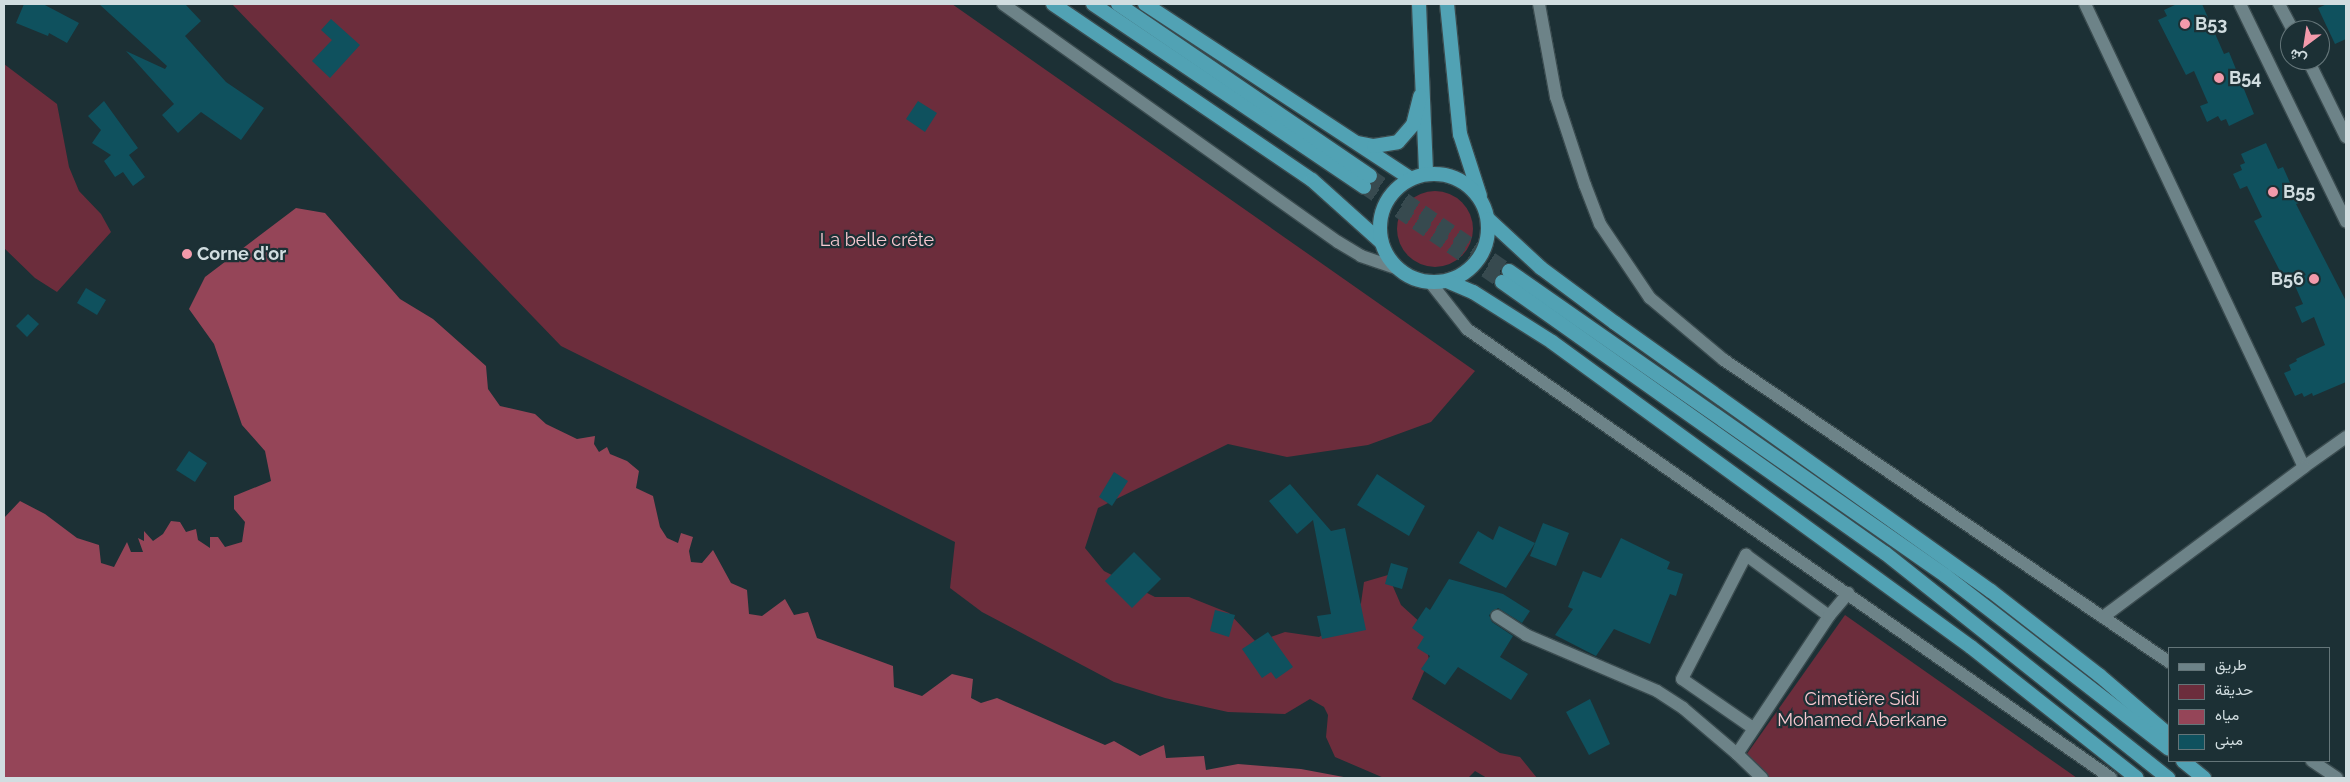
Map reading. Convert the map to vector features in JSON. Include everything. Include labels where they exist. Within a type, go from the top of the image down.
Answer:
[{"type":"highway","points":[[1053,4],[1312,180],[1381,242]]},
{"type":"highway","points":[[1093,4],[1367,181],[1118,4]]},
{"type":"highway","points":[[1145,4],[1410,178]]},
{"type":"highway","points":[[1419,4],[1424,76],[1426,174]]},
{"type":"highway","points":[[1447,4],[1460,134],[1488,219],[1488,235],[1474,264],[1462,275],[1446,281],[1430,282],[1413,278],[1399,269],[1387,257],[1381,242],[1379,223],[1384,204],[1395,189],[1410,178],[1426,174],[1443,174],[1459,180],[1473,190],[1482,204]]},
{"type":"highway","points":[[1354,142],[1390,145],[1405,136],[1418,108],[1424,76]]},
{"type":"highway","points":[[1488,219],[1528,258],[1608,318],[1991,591],[2100,675],[2168,734]]},
{"type":"highway","points":[[2168,749],[1946,576],[1505,277],[1886,553],[2168,778]]},
{"type":"highway","points":[[1446,281],[1500,308],[1577,360],[1971,647],[2137,778]]},
{"type":"highway","points":[[2184,762],[2204,778]]},
{"type":"highway","points":[[2197,762],[2213,778]]},
{"type":"street","points":[[1003,4],[1344,245],[1373,261],[1399,269]]},
{"type":"street","points":[[1539,4],[1556,97],[1585,185],[1600,224],[1650,298],[1724,360],[2168,661]]},
{"type":"street","points":[[2085,4],[2304,466]]},
{"type":"street","points":[[2240,4],[2346,221]]},
{"type":"street","points":[[2280,4],[2288,20]]},
{"type":"street","points":[[2313,70],[2346,136]]},
{"type":"street","points":[[1430,282],[1446,307],[1467,329],[2111,778]]},
{"type":"street","points":[[2102,617],[2304,466],[2346,437]]},
{"type":"street","points":[[1753,728],[1682,679],[1746,555],[1829,616]]},
{"type":"street","points":[[1737,754],[1829,616],[1848,593]]},
{"type":"street","points":[[1497,616],[1526,635],[1657,691],[1683,708],[1762,778]]},
{"type":"street","points":[[2313,762],[2337,778]]},
{"type":"green space","name":"La belle crête","points":[[232,4],[952,4],[1475,371],[1431,422],[1368,445],[1287,457],[1228,444],[1098,508],[1085,548],[1104,571],[1155,597],[1189,597],[1229,613],[1256,642],[1285,632],[1319,637],[1348,621],[1361,603],[1364,582],[1388,575],[1401,605],[1422,624],[1429,660],[1412,699],[1500,753],[1520,757],[1537,778],[1487,778],[1475,771],[1468,778],[1384,778],[1335,757],[1326,737],[1328,715],[1324,707],[1310,699],[1285,714],[1228,712],[1165,698],[1114,682],[982,612],[950,588],[955,542],[561,346]]},
{"type":"green space","points":[[4,64],[57,104],[69,167],[79,191],[101,214],[111,232],[57,292],[35,278],[4,248]]},
{"type":"green space","points":[[1428,191],[1442,191],[1456,197],[1467,208],[1473,222],[1470,244],[1462,256],[1442,267],[1428,267],[1414,261],[1403,250],[1397,236],[1397,222],[1403,208],[1414,197]]},
{"type":"green space","name":"Cimetière Sidi Mohamed Aberkane","points":[[1845,615],[2077,778],[1769,778],[1744,758]]},
{"type":"water","points":[[296,208],[325,213],[400,299],[433,319],[486,366],[488,389],[500,406],[535,414],[546,424],[577,439],[595,436],[594,444],[599,452],[607,447],[610,454],[627,461],[639,471],[636,488],[653,496],[660,527],[667,538],[678,543],[681,533],[693,537],[689,551],[691,562],[702,563],[713,550],[731,583],[747,590],[749,614],[762,616],[785,599],[794,615],[808,612],[817,638],[893,666],[894,687],[922,696],[952,674],[973,679],[971,698],[981,703],[997,698],[1105,745],[1114,741],[1140,756],[1164,745],[1166,758],[1204,756],[1206,770],[1238,764],[1301,769],[1349,778],[4,778],[4,518],[20,501],[45,514],[77,538],[99,545],[101,563],[114,567],[127,542],[131,552],[143,552],[138,538],[144,541],[144,531],[153,541],[163,534],[171,521],[180,522],[186,532],[196,529],[198,540],[210,548],[210,537],[218,537],[225,547],[242,542],[245,522],[234,509],[234,496],[271,481],[265,451],[242,425],[214,344],[189,309],[205,277]]},
{"type":"building","points":[[24,4],[43,4],[79,23],[67,43],[49,33],[48,36],[16,23]]},
{"type":"building","points":[[99,4],[185,4],[201,21],[185,36],[226,82],[264,108],[241,140],[201,112],[178,133],[162,115],[174,104],[126,51],[165,69],[167,66]]},
{"type":"building","name":"B54","points":[[2177,4],[2202,4],[2224,54],[2229,52],[2254,114],[2229,126],[2226,119],[2221,121],[2218,116],[2207,122],[2200,106],[2208,103],[2194,71],[2186,75],[2158,20],[2167,16],[2164,10]]},
{"type":"building","points":[[2327,4],[2346,4],[2346,39],[2335,44],[2330,33],[2330,20],[2324,20],[2318,8]]},
{"type":"building","points":[[331,19],[360,45],[330,78],[312,61],[332,40],[321,30]]},
{"type":"building","points":[[104,101],[138,148],[129,155],[145,177],[133,186],[123,172],[115,177],[104,161],[111,155],[92,143],[101,130],[88,116]]},
{"type":"building","points":[[918,101],[937,113],[925,132],[906,119]]},
{"type":"building","points":[[2266,143],[2278,169],[2283,167],[2299,203],[2296,204],[2346,301],[2346,382],[2313,396],[2312,393],[2304,397],[2302,393],[2295,396],[2284,373],[2291,370],[2289,365],[2297,361],[2296,359],[2325,345],[2314,317],[2302,323],[2295,307],[2303,304],[2289,272],[2282,275],[2254,221],[2262,217],[2247,186],[2240,189],[2233,174],[2242,170],[2240,165],[2245,163],[2241,154]]},
{"type":"building","points":[[86,288],[106,300],[97,315],[77,303]]},
{"type":"building","points":[[28,314],[39,324],[27,337],[16,326]]},
{"type":"building","points":[[189,451],[207,463],[195,482],[176,470]]},
{"type":"building","points":[[1114,472],[1128,481],[1112,506],[1099,497]]},
{"type":"building","points":[[1377,474],[1425,506],[1409,536],[1357,505]]},
{"type":"building","points":[[1290,484],[1331,531],[1345,528],[1366,630],[1322,639],[1317,616],[1331,614],[1313,520],[1297,534],[1269,501]]},
{"type":"building","points":[[1543,523],[1569,533],[1556,566],[1530,556]]},
{"type":"building","points":[[1499,526],[1535,543],[1506,588],[1459,563],[1478,531],[1493,540]]},
{"type":"building","points":[[1621,538],[1670,562],[1667,569],[1683,574],[1676,596],[1670,594],[1650,644],[1614,629],[1596,656],[1555,635],[1573,609],[1568,607],[1583,571],[1601,578]]},
{"type":"building","points":[[1134,552],[1161,579],[1132,608],[1105,581]]},
{"type":"building","points":[[1391,563],[1408,568],[1402,589],[1385,584]]},
{"type":"building","points":[[1449,579],[1503,594],[1530,611],[1522,623],[1498,608],[1489,615],[1492,622],[1513,636],[1500,657],[1528,674],[1511,700],[1458,667],[1445,685],[1421,669],[1430,656],[1417,648],[1424,637],[1412,628],[1426,607],[1430,610]]},
{"type":"building","points":[[1215,610],[1235,615],[1229,637],[1210,631]]},
{"type":"building","points":[[1268,632],[1293,667],[1276,679],[1271,672],[1262,678],[1242,649]]},
{"type":"building","points":[[1590,699],[1610,744],[1589,755],[1566,712]]},
{"type":"tunnel","points":[[1370,176],[1509,271]]},
{"type":"tunnel","points":[[1364,187],[1502,282]]},
{"type":"place","name":"B53","points":[[2185,24]]},
{"type":"place","name":"B54","points":[[2219,78]]},
{"type":"place","name":"B55","points":[[2273,192]]},
{"type":"place","name":"Corne d'or","points":[[187,254]]},
{"type":"place","name":"B56","points":[[2314,279]]}]
